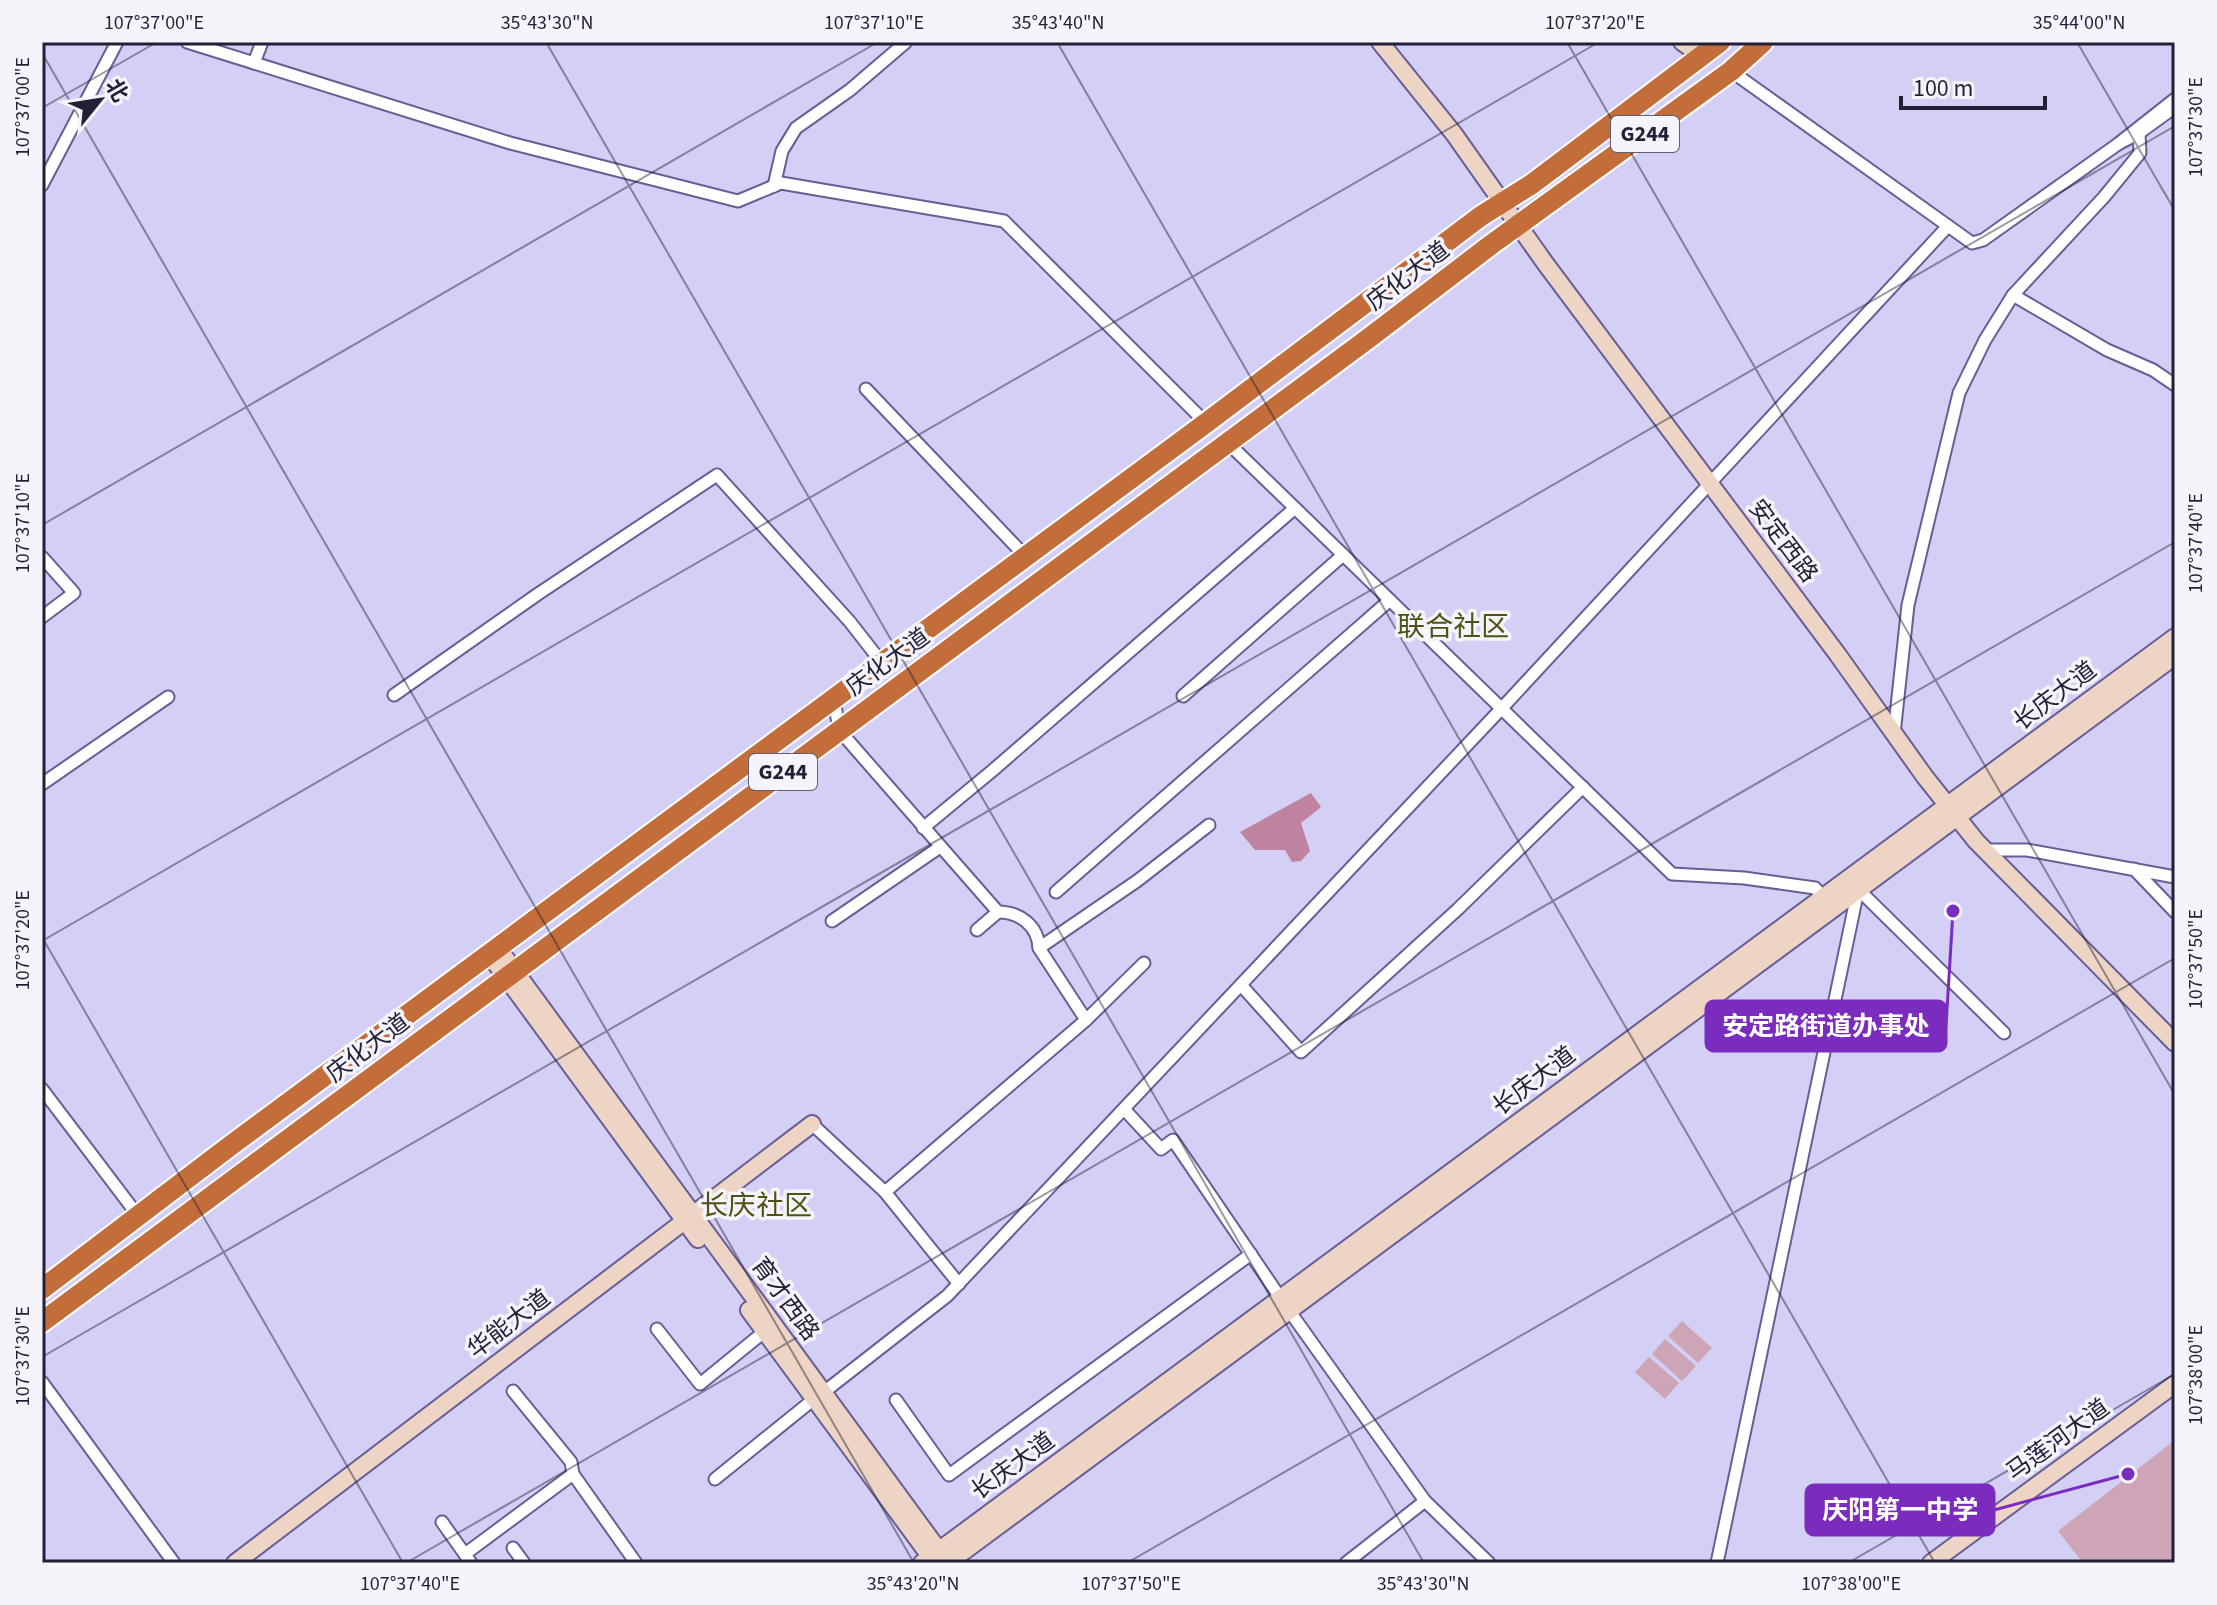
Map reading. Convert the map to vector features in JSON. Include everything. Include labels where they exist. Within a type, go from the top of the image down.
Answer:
[{"type":"highway","name":"庆化大道","points":[[42,1289],[1481,216],[1532,184],[1720,42]]},
{"type":"highway","name":"庆化大道","points":[[42,1322],[1731,71],[1763,42]]},
{"type":"street","points":[[42,185],[117,42]]},
{"type":"street","points":[[187,42],[510,143],[738,201],[781,183],[1004,221],[1206,423]]},
{"type":"street","points":[[254,63],[262,42]]},
{"type":"street","points":[[774,186],[782,151],[796,128],[850,90],[906,42]]},
{"type":"street","name":"安定西路","points":[[1380,42],[1505,201],[1955,810],[2175,1043]]},
{"type":"street","name":"安定西路","points":[[1389,42],[1460,130],[1505,201]]},
{"type":"street","points":[[1682,42],[1702,56]]},
{"type":"street","points":[[1731,71],[1972,243],[1983,240],[2118,144],[2175,99]]},
{"type":"street","points":[[2118,144],[2175,107]]},
{"type":"street","points":[[1894,728],[1908,605],[1959,393],[1985,340],[2013,295],[2104,197],[2140,153],[2139,133]]},
{"type":"street","points":[[715,1479],[959,1284],[1502,708],[1948,226]]},
{"type":"street","points":[[2013,295],[2093,343],[2153,370],[2175,385]]},
{"type":"street","points":[[866,389],[1025,556]]},
{"type":"street","points":[[1228,443],[1672,874],[1792,884],[1815,888],[1823,897]]},
{"type":"street","points":[[394,695],[538,594],[717,475],[850,622],[882,663]]},
{"type":"street","points":[[923,828],[1295,508]]},
{"type":"street","points":[[1183,696],[1343,555]]},
{"type":"street","points":[[42,557],[74,593],[42,617]]},
{"type":"street","points":[[1056,892],[1390,600]]},
{"type":"street","name":"长庆大道","points":[[935,1559],[1859,890],[1955,810],[2175,637]]},
{"type":"street","name":"长庆大道","points":[[1285,1304],[1823,897],[1955,810],[2175,656]]},
{"type":"street","points":[[42,784],[168,697]]},
{"type":"street","points":[[834,699],[839,730],[998,912],[1016,914],[1024,919],[1086,1020]]},
{"type":"street","points":[[1241,985],[1301,1052],[1458,909],[1583,787]]},
{"type":"street","points":[[1039,948],[1137,881],[1209,825]]},
{"type":"street","points":[[832,921],[940,847]]},
{"type":"street","points":[[1991,850],[2027,850],[2175,877]]},
{"type":"street","name":"安定西路","points":[[1991,850],[2175,1033]]},
{"type":"street","points":[[2132,867],[2175,912]]},
{"type":"street","points":[[1859,890],[2004,1033]]},
{"type":"street","points":[[1717,1563],[1859,890]]},
{"type":"street","points":[[977,930],[998,912]]},
{"type":"street","name":"育才西路","points":[[494,951],[935,1559]]},
{"type":"street","points":[[885,1192],[1086,1020],[1144,963]]},
{"type":"street","points":[[42,1089],[139,1217]]},
{"type":"street","points":[[1124,1109],[1161,1149],[1173,1140],[1425,1501],[1489,1563]]},
{"type":"street","points":[[814,1126],[885,1192],[959,1284]]},
{"type":"street","name":"华能大道","points":[[235,1563],[814,1126]]},
{"type":"street","name":"育才西路","points":[[690,1220],[765,1331],[819,1395]]},
{"type":"street","name":"华能大道","points":[[245,1563],[690,1220]]},
{"type":"street","points":[[896,1400],[949,1475],[1251,1254]]},
{"type":"street","points":[[657,1329],[700,1384],[765,1331]]},
{"type":"street","points":[[42,1382],[174,1563]]},
{"type":"street","name":"马莲河大道","points":[[1931,1563],[2175,1384]]},
{"type":"street","points":[[513,1391],[571,1462],[573,1474],[636,1563]]},
{"type":"street","name":"马莲河大道","points":[[1945,1563],[2175,1394]]},
{"type":"street","points":[[442,1522],[468,1558],[573,1474]]},
{"type":"street","points":[[1346,1563],[1425,1501]]},
{"type":"street","points":[[513,1548],[524,1563]]},
{"type":"shaded area","points":[[1311,793],[1321,807],[1301,823],[1310,851],[1301,861],[1292,862],[1285,850],[1255,850],[1240,832]]},
{"type":"shaded area","points":[[1682,1321],[1712,1348],[1698,1363],[1668,1336]]},
{"type":"shaded area","points":[[1665,1339],[1696,1366],[1682,1381],[1652,1354]]},
{"type":"shaded area","points":[[1649,1357],[1679,1383],[1665,1399],[1635,1372]]},
{"type":"shaded area","points":[[2175,1440],[2175,1563],[2083,1563],[2058,1531]]},
{"type":"place","name":"安定路街道办事处","points":[[1953,911]]},
{"type":"place","name":"庆阳第一中学","points":[[2128,1474]]},
{"type":"district","name":"联合社区","points":[[1453,627]]},
{"type":"district","name":"长庆社区","points":[[756,1206]]}]
